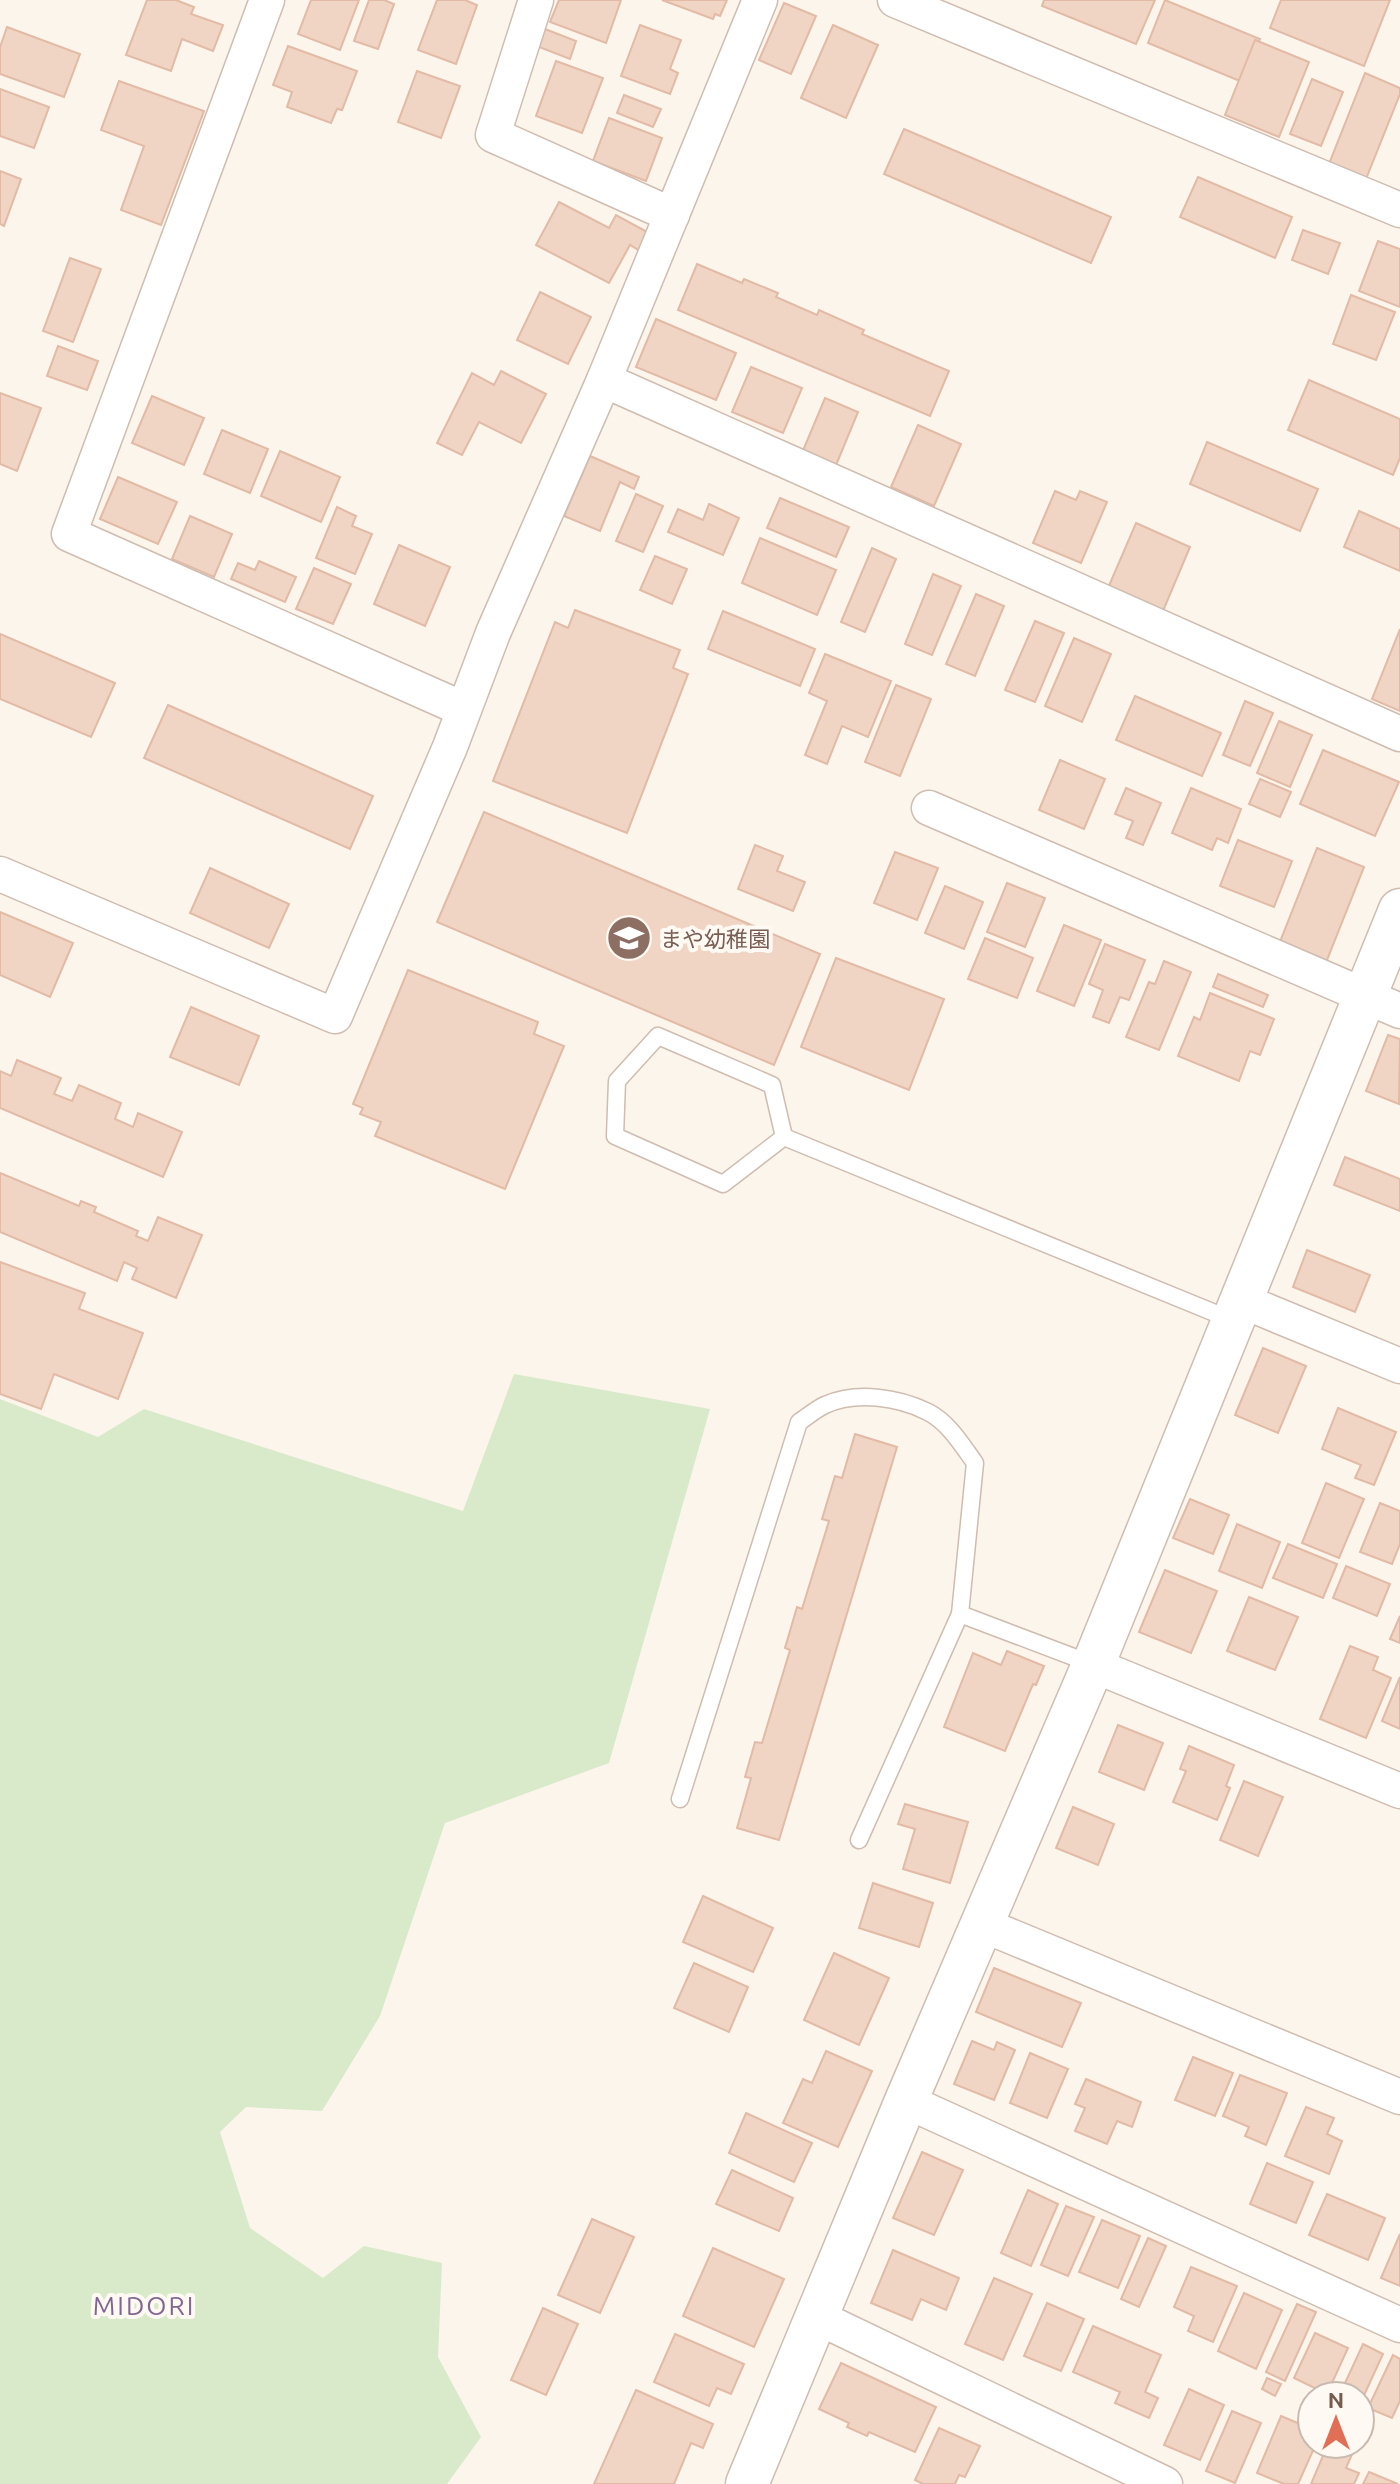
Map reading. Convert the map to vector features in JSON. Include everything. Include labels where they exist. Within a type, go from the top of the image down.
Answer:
[{"type":"street","points":[[267,0],[69,534],[463,709]]},
{"type":"street","points":[[536,0],[493,135],[672,215]]},
{"type":"street","points":[[0,874],[335,1016],[450,747],[493,633],[604,380],[760,0]]},
{"type":"street","points":[[895,0],[1400,210]]},
{"type":"street","points":[[604,380],[1400,734]]},
{"type":"street","points":[[929,808],[1382,1003]]},
{"type":"street","points":[[747,2484],[906,2101],[1093,1665],[1236,1310],[1382,1003],[1400,910]]},
{"type":"street","points":[[1236,1310],[1400,1366]]},
{"type":"street","points":[[1093,1665],[1400,1791]]},
{"type":"street","points":[[981,1924],[1400,2097]]},
{"type":"street","points":[[906,2101],[1400,2325]]},
{"type":"street","points":[[817,2317],[1165,2484]]},
{"type":"lane","points":[[658,1036],[772,1085],[784,1137],[723,1184],[615,1136],[617,1081],[658,1036]]},
{"type":"lane","points":[[784,1137],[1236,1310]]},
{"type":"lane","points":[[680,1799],[799,1422],[825,1405],[860,1395],[900,1403],[929,1413],[954,1434],[975,1463],[960,1614],[859,1840]]},
{"type":"lane","points":[[960,1614],[1093,1665]]},
{"type":"green space","points":[[514,1374],[710,1409],[609,1763],[445,1823],[380,2016],[322,2111],[246,2107],[220,2132],[250,2228],[323,2278],[364,2246],[442,2263],[438,2357],[481,2437],[447,2484],[0,2484],[0,1399],[98,1437],[144,1409],[463,1511]]},
{"type":"building","points":[[147,0],[176,0],[194,7],[191,14],[223,25],[213,51],[182,39],[171,71],[126,55]]},
{"type":"building","points":[[311,0],[359,0],[340,50],[298,34]]},
{"type":"building","points":[[369,0],[394,4],[378,49],[354,41]]},
{"type":"building","points":[[437,0],[465,0],[477,5],[456,64],[418,50]]},
{"type":"building","points":[[559,0],[621,0],[606,43],[550,22]]},
{"type":"building","points":[[662,0],[727,0],[720,16],[715,14],[713,19]]},
{"type":"building","points":[[1044,0],[1155,0],[1136,44],[1042,6]]},
{"type":"building","points":[[1165,0],[1260,39],[1242,82],[1148,43]]},
{"type":"building","points":[[1281,0],[1390,0],[1364,66],[1270,28]]},
{"type":"building","points":[[784,3],[816,16],[791,74],[759,60]]},
{"type":"building","points":[[640,25],[681,40],[670,69],[678,73],[670,94],[621,76]]},
{"type":"building","points":[[833,25],[878,45],[846,118],[801,98]]},
{"type":"building","points":[[7,27],[80,54],[64,97],[0,74],[0,47]]},
{"type":"building","points":[[545,29],[576,41],[570,59],[539,47]]},
{"type":"building","points":[[1255,40],[1309,62],[1279,137],[1225,115]]},
{"type":"building","points":[[288,46],[357,71],[342,110],[337,109],[331,123],[287,107],[292,92],[273,85]]},
{"type":"building","points":[[556,61],[603,78],[582,133],[536,116]]},
{"type":"building","points":[[417,71],[460,86],[441,138],[398,122]]},
{"type":"building","points":[[1365,73],[1400,88],[1400,94],[1364,184],[1327,169]]},
{"type":"building","points":[[1312,79],[1343,92],[1321,146],[1290,134]]},
{"type":"building","points":[[119,81],[204,111],[161,225],[121,210],[144,146],[101,130]]},
{"type":"building","points":[[0,89],[49,107],[34,148],[0,136]]},
{"type":"building","points":[[624,95],[661,109],[653,127],[617,113]]},
{"type":"building","points":[[609,118],[662,138],[646,181],[593,161]]},
{"type":"building","points":[[904,129],[1111,217],[1091,263],[884,174]]},
{"type":"building","points":[[0,171],[21,179],[4,226],[0,224]]},
{"type":"building","points":[[1198,177],[1292,217],[1275,258],[1180,217]]},
{"type":"building","points":[[559,202],[609,228],[616,215],[649,233],[640,251],[630,245],[609,283],[536,245]]},
{"type":"building","points":[[1303,230],[1340,243],[1328,274],[1292,260]]},
{"type":"building","points":[[1378,241],[1400,249],[1400,307],[1359,291]]},
{"type":"building","points":[[70,258],[101,269],[73,342],[43,331]]},
{"type":"building","points":[[697,264],[742,283],[744,279],[778,293],[776,297],[817,315],[819,310],[864,330],[862,334],[949,371],[930,416],[678,310]]},
{"type":"building","points":[[540,292],[591,317],[568,364],[517,340]]},
{"type":"building","points":[[1351,295],[1395,312],[1376,360],[1333,344]]},
{"type":"building","points":[[656,319],[736,353],[716,400],[636,367]]},
{"type":"building","points":[[58,346],[98,361],[87,390],[47,376]]},
{"type":"building","points":[[751,367],[802,388],[783,433],[732,412]]},
{"type":"building","points":[[501,371],[546,394],[521,443],[479,422],[462,455],[437,443],[472,373],[494,385]]},
{"type":"building","points":[[1309,380],[1400,419],[1400,458],[1393,475],[1288,430]]},
{"type":"building","points":[[0,393],[41,408],[17,471],[0,464]]},
{"type":"building","points":[[152,396],[204,418],[184,465],[132,443]]},
{"type":"building","points":[[825,398],[858,412],[832,475],[799,460]]},
{"type":"building","points":[[918,425],[961,444],[934,506],[891,487]]},
{"type":"building","points":[[222,430],[268,449],[250,493],[204,474]]},
{"type":"building","points":[[1207,442],[1318,489],[1300,531],[1190,484]]},
{"type":"building","points":[[280,451],[340,477],[321,522],[261,496]]},
{"type":"building","points":[[590,456],[639,477],[634,489],[620,482],[600,531],[564,516]]},
{"type":"building","points":[[118,477],[177,502],[158,544],[100,519]]},
{"type":"building","points":[[1055,491],[1076,500],[1080,491],[1107,502],[1081,563],[1033,543]]},
{"type":"building","points":[[636,494],[663,506],[643,552],[616,541]]},
{"type":"building","points":[[780,498],[849,527],[836,557],[767,528]]},
{"type":"building","points":[[709,504],[739,518],[723,555],[668,532],[678,509],[703,520]]},
{"type":"building","points":[[337,507],[356,516],[352,526],[372,534],[355,574],[316,558]]},
{"type":"building","points":[[1359,511],[1400,529],[1400,571],[1344,547]]},
{"type":"building","points":[[190,516],[232,534],[214,577],[172,559]]},
{"type":"building","points":[[1136,523],[1190,547],[1163,611],[1108,588]]},
{"type":"building","points":[[760,538],[836,570],[817,615],[742,583]]},
{"type":"building","points":[[399,545],[450,567],[425,626],[374,604]]},
{"type":"building","points":[[872,548],[896,559],[865,632],[841,622]]},
{"type":"building","points":[[655,556],[687,569],[672,604],[640,590]]},
{"type":"building","points":[[259,561],[296,577],[285,602],[231,579],[238,563],[255,570]]},
{"type":"building","points":[[314,568],[351,584],[333,624],[296,609]]},
{"type":"building","points":[[933,574],[961,586],[932,655],[905,644]]},
{"type":"building","points":[[976,594],[1004,606],[975,676],[946,664]]},
{"type":"building","points":[[575,610],[680,650],[673,668],[688,674],[627,833],[493,781],[555,622],[568,628]]},
{"type":"building","points":[[723,611],[815,649],[800,686],[708,649]]},
{"type":"building","points":[[1035,621],[1064,633],[1035,702],[1005,690]]},
{"type":"building","points":[[1400,629],[1400,711],[1372,699]]},
{"type":"building","points":[[0,634],[115,683],[91,737],[0,699]]},
{"type":"building","points":[[1074,638],[1111,654],[1082,722],[1045,706]]},
{"type":"building","points":[[825,654],[891,681],[868,737],[842,726],[827,764],[805,755],[827,701],[809,693]]},
{"type":"building","points":[[896,685],[931,699],[900,776],[865,762]]},
{"type":"building","points":[[1135,696],[1221,733],[1202,776],[1116,740]]},
{"type":"building","points":[[1245,701],[1273,713],[1250,766],[1223,755]]},
{"type":"building","points":[[168,705],[373,796],[350,849],[144,758]]},
{"type":"building","points":[[1279,721],[1312,735],[1290,787],[1257,773]]},
{"type":"building","points":[[1323,750],[1399,782],[1375,836],[1300,804]]},
{"type":"building","points":[[1060,760],[1105,779],[1084,829],[1039,810]]},
{"type":"building","points":[[1260,779],[1291,792],[1280,817],[1249,804]]},
{"type":"building","points":[[1126,788],[1161,803],[1143,845],[1126,838],[1133,821],[1115,814]]},
{"type":"building","points":[[1191,788],[1241,809],[1228,843],[1217,838],[1212,850],[1172,833]]},
{"type":"building","name":"まや幼稚園","points":[[484,812],[820,954],[774,1065],[437,922]]},
{"type":"building","points":[[1238,840],[1292,861],[1274,907],[1220,886]]},
{"type":"building","points":[[755,845],[783,856],[777,871],[805,882],[793,911],[738,889]]},
{"type":"building","points":[[1317,848],[1364,867],[1323,970],[1276,952]]},
{"type":"building","points":[[895,852],[938,868],[917,920],[874,903]]},
{"type":"building","points":[[210,868],[289,904],[269,948],[190,913]]},
{"type":"building","points":[[1007,883],[1045,898],[1025,947],[987,932]]},
{"type":"building","points":[[945,886],[983,902],[964,949],[925,933]]},
{"type":"building","points":[[0,912],[73,943],[50,997],[0,975]]},
{"type":"building","points":[[1064,925],[1101,940],[1074,1006],[1037,991]]},
{"type":"building","points":[[985,938],[1033,958],[1017,998],[968,979]]},
{"type":"building","points":[[1105,944],[1145,960],[1129,1000],[1120,997],[1109,1023],[1093,1017],[1103,990],[1089,984]]},
{"type":"building","points":[[836,958],[944,999],[909,1090],[801,1047]]},
{"type":"building","points":[[1164,961],[1191,972],[1159,1050],[1126,1037],[1149,982],[1155,984]]},
{"type":"building","points":[[408,970],[538,1022],[534,1034],[564,1046],[505,1189],[375,1136],[381,1122],[360,1114],[363,1108],[353,1104]]},
{"type":"building","points":[[1218,974],[1268,995],[1263,1007],[1213,987]]},
{"type":"building","points":[[1210,993],[1274,1019],[1260,1055],[1250,1051],[1239,1081],[1178,1056],[1194,1017],[1200,1020]]},
{"type":"building","points":[[191,1007],[259,1036],[239,1085],[170,1057]]},
{"type":"building","points":[[1388,1035],[1400,1039],[1399,1104],[1366,1091]]},
{"type":"building","points":[[17,1060],[61,1078],[54,1094],[72,1101],[79,1085],[121,1103],[115,1119],[133,1127],[138,1113],[182,1132],[163,1177],[0,1108],[0,1071],[11,1076]]},
{"type":"building","points":[[1345,1157],[1400,1179],[1400,1211],[1334,1185]]},
{"type":"building","points":[[0,1173],[79,1206],[81,1201],[96,1207],[94,1212],[138,1231],[136,1236],[148,1241],[158,1217],[202,1235],[176,1298],[132,1279],[137,1268],[124,1262],[117,1281],[0,1232]]},
{"type":"building","points":[[1307,1250],[1370,1275],[1355,1312],[1293,1287]]},
{"type":"building","points":[[0,1262],[85,1293],[79,1309],[143,1333],[118,1399],[54,1374],[41,1409],[0,1394]]},
{"type":"building","points":[[1263,1348],[1306,1366],[1278,1433],[1235,1415]]},
{"type":"building","points":[[1338,1408],[1396,1432],[1374,1485],[1355,1478],[1361,1465],[1322,1449]]},
{"type":"building","points":[[855,1434],[897,1447],[779,1840],[737,1828],[751,1778],[745,1777],[755,1742],[762,1743],[790,1650],[785,1648],[797,1607],[802,1609],[829,1521],[822,1519],[835,1476],[842,1478]]},
{"type":"building","points":[[1326,1483],[1364,1499],[1339,1558],[1302,1543]]},
{"type":"building","points":[[1190,1499],[1229,1515],[1213,1554],[1173,1538]]},
{"type":"building","points":[[1380,1503],[1400,1511],[1400,1544],[1392,1564],[1360,1552]]},
{"type":"building","points":[[1237,1524],[1280,1542],[1262,1588],[1219,1571]]},
{"type":"building","points":[[1288,1544],[1337,1564],[1323,1598],[1273,1578]]},
{"type":"building","points":[[1346,1566],[1390,1584],[1377,1616],[1333,1598]]},
{"type":"building","points":[[1165,1570],[1217,1591],[1191,1653],[1139,1632]]},
{"type":"building","points":[[1249,1597],[1298,1617],[1275,1670],[1227,1651]]},
{"type":"building","points":[[1400,1616],[1400,1643],[1390,1639]]},
{"type":"building","points":[[1350,1646],[1378,1657],[1373,1670],[1391,1678],[1366,1738],[1320,1719]]},
{"type":"building","points":[[1007,1651],[1044,1666],[1036,1685],[1033,1684],[1005,1751],[944,1727],[973,1653],[1001,1665]]},
{"type":"building","points":[[1400,1677],[1400,1729],[1382,1721]]},
{"type":"building","points":[[1118,1725],[1163,1743],[1144,1790],[1099,1772]]},
{"type":"building","points":[[1189,1746],[1234,1765],[1226,1786],[1230,1788],[1217,1820],[1173,1802],[1186,1771],[1180,1769]]},
{"type":"building","points":[[1244,1781],[1283,1797],[1258,1856],[1220,1840]]},
{"type":"building","points":[[905,1804],[968,1822],[950,1883],[903,1869],[915,1829],[898,1824]]},
{"type":"building","points":[[1073,1807],[1114,1824],[1098,1865],[1056,1848]]},
{"type":"building","points":[[873,1883],[933,1903],[919,1947],[859,1928]]},
{"type":"building","points":[[703,1896],[773,1928],[753,1972],[683,1942]]},
{"type":"building","points":[[834,1953],[889,1978],[859,2045],[804,2020]]},
{"type":"building","points":[[694,1963],[748,1987],[729,2032],[674,2008]]},
{"type":"building","points":[[994,1968],[1081,2003],[1062,2047],[976,2012]]},
{"type":"building","points":[[972,2041],[994,2050],[997,2042],[1015,2050],[994,2100],[954,2084]]},
{"type":"building","points":[[826,2051],[872,2071],[838,2147],[783,2123],[803,2079],[812,2083]]},
{"type":"building","points":[[1030,2053],[1068,2069],[1047,2118],[1010,2103]]},
{"type":"building","points":[[1193,2057],[1233,2073],[1215,2116],[1175,2100]]},
{"type":"building","points":[[1240,2075],[1287,2093],[1266,2145],[1245,2136],[1249,2127],[1223,2116]]},
{"type":"building","points":[[1086,2079],[1141,2102],[1132,2127],[1117,2121],[1107,2144],[1075,2131],[1085,2108],[1075,2104]]},
{"type":"building","points":[[1306,2107],[1334,2118],[1327,2134],[1342,2141],[1329,2174],[1285,2156]]},
{"type":"building","points":[[746,2113],[812,2143],[794,2182],[729,2153]]},
{"type":"building","points":[[922,2152],[963,2170],[934,2235],[893,2218]]},
{"type":"building","points":[[1267,2163],[1313,2182],[1296,2223],[1250,2204]]},
{"type":"building","points":[[732,2170],[793,2198],[779,2231],[716,2204]]},
{"type":"building","points":[[1028,2190],[1058,2204],[1031,2266],[1001,2253]]},
{"type":"building","points":[[1327,2194],[1385,2218],[1368,2260],[1309,2235]]},
{"type":"building","points":[[1066,2206],[1094,2217],[1068,2276],[1041,2265]]},
{"type":"building","points":[[592,2219],[634,2237],[600,2313],[558,2295]]},
{"type":"building","points":[[1102,2220],[1140,2236],[1118,2288],[1079,2272]]},
{"type":"building","points":[[1400,2234],[1400,2286],[1381,2278]]},
{"type":"building","points":[[1148,2238],[1166,2246],[1139,2307],[1121,2299]]},
{"type":"building","points":[[713,2248],[784,2279],[754,2347],[683,2316]]},
{"type":"building","points":[[893,2250],[959,2278],[946,2310],[921,2299],[912,2320],[871,2303]]},
{"type":"building","points":[[1191,2267],[1237,2286],[1213,2342],[1188,2331],[1194,2316],[1174,2307]]},
{"type":"building","points":[[994,2278],[1032,2294],[1003,2360],[965,2344]]},
{"type":"building","points":[[1244,2293],[1282,2310],[1256,2369],[1218,2351]]},
{"type":"building","points":[[1047,2303],[1084,2319],[1061,2371],[1024,2356]]},
{"type":"building","points":[[1297,2304],[1316,2312],[1285,2381],[1266,2372]]},
{"type":"building","points":[[543,2308],[578,2324],[546,2395],[511,2380]]},
{"type":"building","points":[[1093,2326],[1161,2355],[1145,2392],[1158,2398],[1149,2418],[1115,2403],[1120,2392],[1073,2372]]},
{"type":"building","points":[[1315,2333],[1348,2348],[1333,2380],[1294,2378]]},
{"type":"building","points":[[675,2334],[744,2364],[731,2394],[717,2388],[709,2406],[654,2382]]},
{"type":"building","points":[[1363,2344],[1383,2354],[1371,2380],[1346,2380]]},
{"type":"building","points":[[1393,2355],[1400,2359],[1400,2401],[1392,2418],[1376,2411],[1376,2391]]},
{"type":"building","points":[[841,2363],[936,2407],[915,2452],[869,2432],[867,2436],[847,2427],[849,2423],[819,2409]]},
{"type":"building","points":[[1267,2378],[1281,2384],[1275,2396],[1262,2389]]},
{"type":"building","points":[[1189,2389],[1224,2405],[1200,2460],[1164,2445]]},
{"type":"building","points":[[636,2390],[713,2424],[703,2448],[691,2443],[674,2484],[594,2484]]},
{"type":"building","points":[[1232,2411],[1261,2423],[1235,2483],[1206,2471]]},
{"type":"building","points":[[1281,2416],[1296,2422],[1296,2460],[1309,2460],[1298,2484],[1284,2484],[1257,2473]]},
{"type":"building","points":[[939,2428],[980,2446],[965,2477],[959,2475],[955,2484],[923,2484],[915,2480]]},
{"type":"building","points":[[1321,2460],[1350,2460],[1346,2468],[1359,2473],[1354,2484],[1311,2484]]},
{"type":"building","points":[[1369,2472],[1398,2484],[1363,2484]]},
{"type":"place","name":"まや幼稚園","points":[[629,938]]},
{"type":"district","name":"MIDORI","points":[[144,2305]]}]
